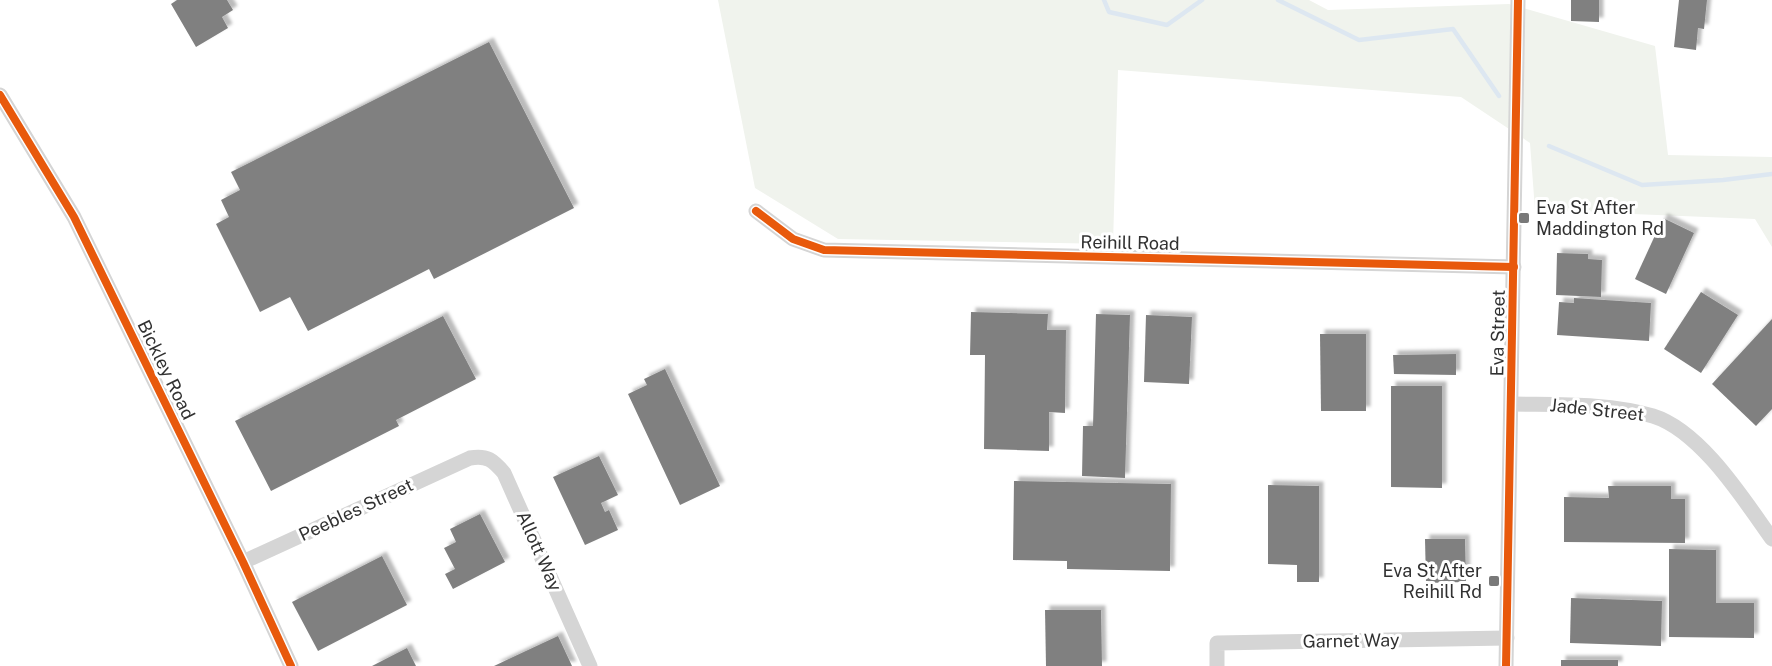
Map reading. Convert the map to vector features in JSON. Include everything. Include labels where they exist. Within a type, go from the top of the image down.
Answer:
[{"type":"street","name":"Eva Street","points":[[1506,666],[1518,0]]},
{"type":"street","name":"Bickley Road","points":[[0,95],[74,217],[243,562],[291,666]]},
{"type":"street","name":"Reihill Road","points":[[756,211],[792,239],[824,250],[1514,267]]},
{"type":"street","name":"Jade Street","points":[[1512,404],[1592,406],[1655,417],[1683,433],[1711,458],[1772,539]]},
{"type":"street","name":"Allott Way","points":[[470,458],[482,456],[493,460],[504,473],[590,666]]},
{"type":"street","name":"Peebles Street","points":[[243,562],[470,458]]},
{"type":"street","name":"Garnet Way","points":[[1217,666],[1217,644],[1507,638]]},
{"type":"shaded area","points":[[718,0],[1309,0],[1328,10],[1509,4],[1655,46],[1668,155],[1772,157],[1772,247],[1755,219],[1535,210],[1530,143],[1461,97],[1118,70],[1113,244],[838,239],[755,188]]},
{"type":"building","points":[[177,0],[227,0],[233,10],[222,17],[228,28],[196,47],[171,4]]},
{"type":"building","points":[[1571,0],[1599,0],[1599,22],[1571,21]]},
{"type":"building","points":[[1679,0],[1707,0],[1704,29],[1698,28],[1696,50],[1674,47]]},
{"type":"building","points":[[489,42],[574,208],[434,279],[429,269],[308,331],[290,297],[260,312],[216,224],[229,217],[221,200],[240,190],[231,172]]},
{"type":"building","points":[[1663,218],[1694,233],[1666,294],[1635,279]]},
{"type":"building","points":[[1557,253],[1588,254],[1588,259],[1602,260],[1601,297],[1556,295]]},
{"type":"building","points":[[1701,292],[1738,315],[1701,373],[1664,349]]},
{"type":"building","points":[[1574,298],[1651,303],[1649,341],[1557,335],[1559,302],[1574,303]]},
{"type":"building","points":[[971,312],[1048,314],[1047,330],[1066,330],[1065,413],[1049,412],[1049,451],[984,449],[985,355],[970,355]]},
{"type":"building","points":[[1096,314],[1130,315],[1125,478],[1082,476],[1083,426],[1093,426]]},
{"type":"building","points":[[1146,315],[1192,317],[1189,384],[1144,382]]},
{"type":"building","points":[[443,316],[476,379],[396,420],[399,426],[271,491],[235,421]]},
{"type":"building","points":[[1772,319],[1772,409],[1756,426],[1712,384]]},
{"type":"building","points":[[1320,334],[1366,334],[1366,411],[1321,411]]},
{"type":"building","points":[[1456,354],[1456,375],[1394,374],[1393,355]]},
{"type":"building","points":[[665,369],[720,486],[680,505],[628,394],[647,385],[644,379]]},
{"type":"building","points":[[1391,386],[1442,386],[1442,488],[1391,487]]},
{"type":"building","points":[[599,456],[618,495],[601,503],[605,512],[609,510],[618,530],[585,545],[553,477]]},
{"type":"building","points":[[1014,481],[1171,484],[1170,571],[1067,569],[1067,561],[1013,560]]},
{"type":"building","points":[[1268,485],[1319,486],[1319,582],[1297,582],[1297,565],[1268,564]]},
{"type":"building","points":[[1608,486],[1671,486],[1671,499],[1685,499],[1685,543],[1564,542],[1564,497],[1609,498]]},
{"type":"building","points":[[480,514],[505,562],[453,589],[445,574],[455,569],[444,548],[456,542],[450,529]]},
{"type":"building","points":[[1425,539],[1465,539],[1466,582],[1426,583]]},
{"type":"building","points":[[1669,549],[1716,550],[1716,603],[1754,603],[1754,638],[1669,637]]},
{"type":"building","points":[[382,556],[407,605],[318,651],[292,602]]},
{"type":"building","points":[[1571,598],[1662,601],[1661,646],[1570,643]]},
{"type":"building","points":[[1045,610],[1101,610],[1102,666],[1046,666]]},
{"type":"building","points":[[558,636],[572,666],[494,666]]},
{"type":"building","points":[[407,648],[416,666],[372,666]]},
{"type":"building","points":[[1561,660],[1618,660],[1618,666],[1561,666]]},
{"type":"waterway","points":[[1104,0],[1109,12],[1167,25],[1202,0]]},
{"type":"waterway","points":[[1278,0],[1359,40],[1453,29],[1499,96]]},
{"type":"waterway","points":[[1549,146],[1642,185],[1723,180],[1772,174]]},
{"type":"cycle path","points":[[1506,666],[1518,0]]},
{"type":"cycle path","points":[[0,95],[74,217],[243,562],[291,666]]},
{"type":"cycle path","points":[[756,211],[793,239],[824,250],[1514,267]]},
{"type":"place","name":"Eva St After Maddington Rd","points":[[1524,218]]},
{"type":"place","name":"Eva St After Reihill Rd","points":[[1494,581]]}]
